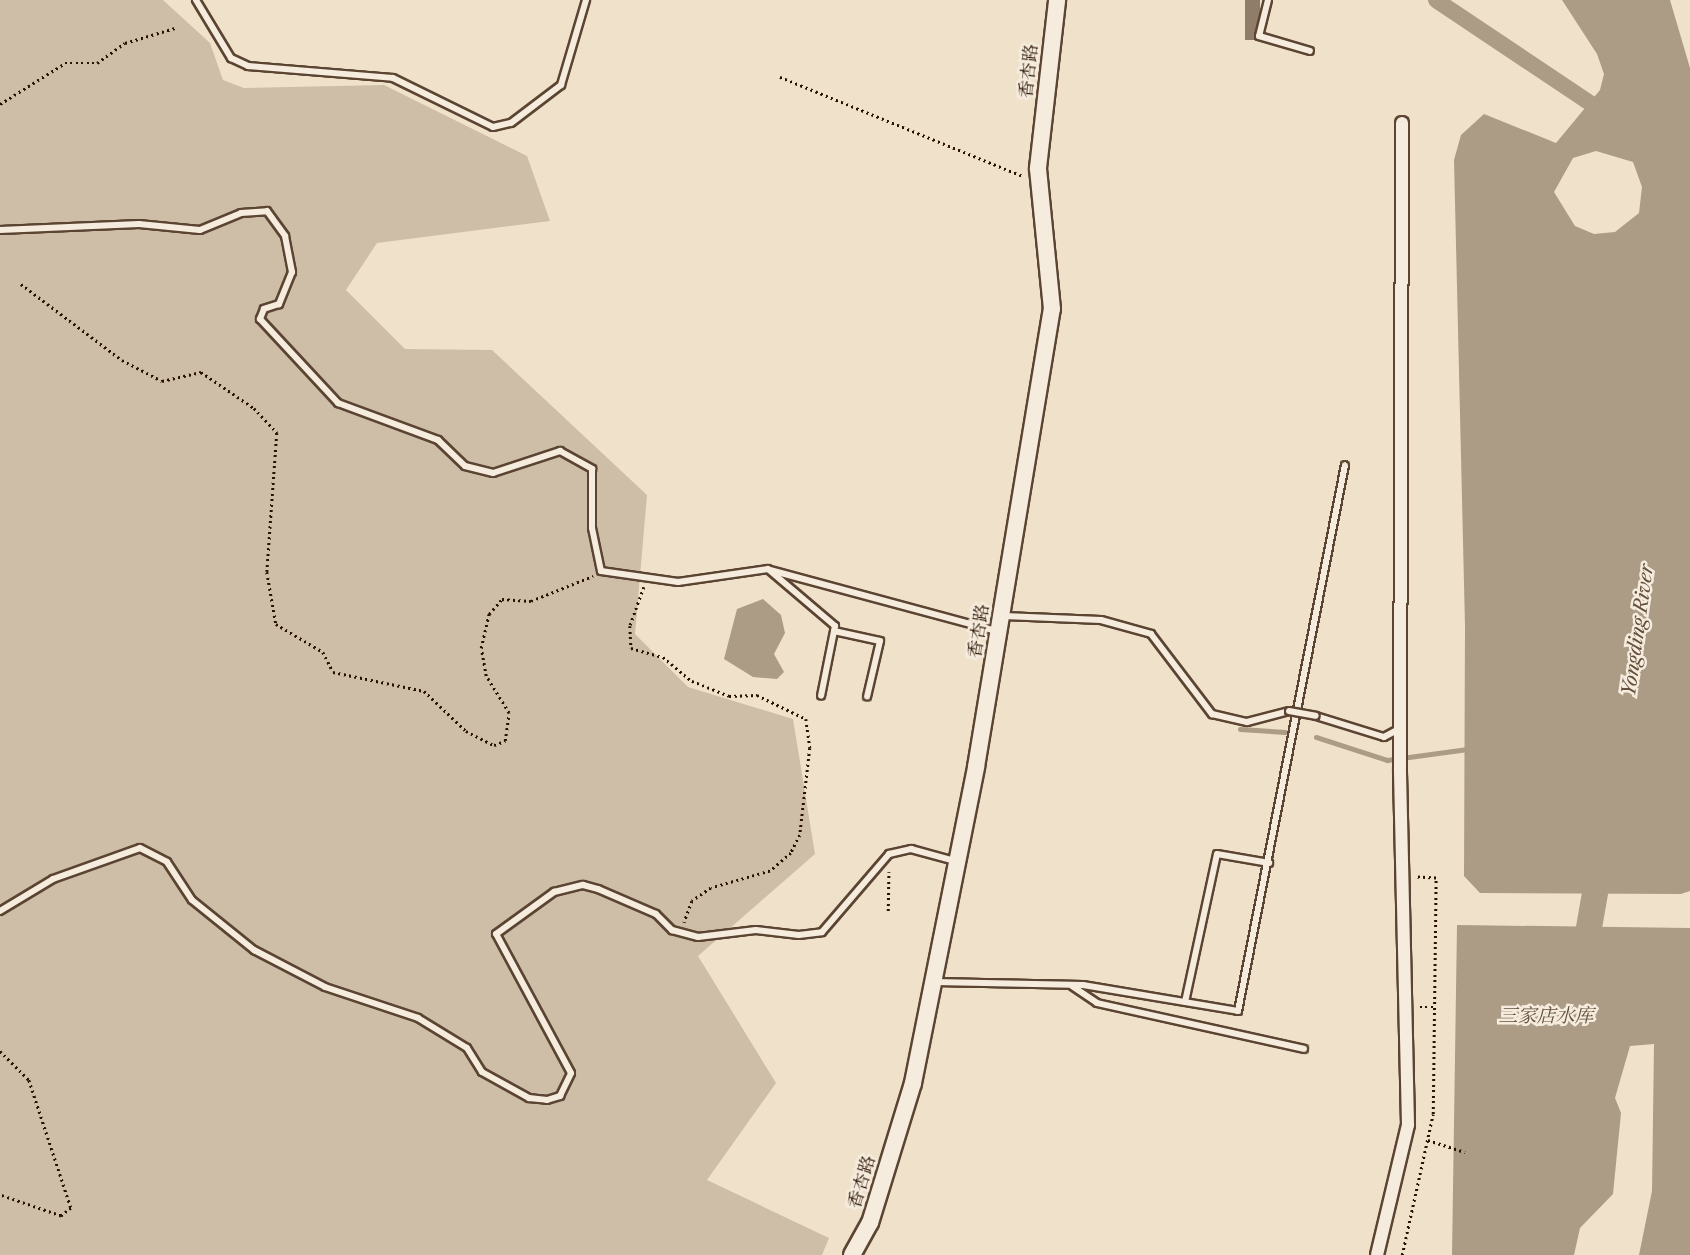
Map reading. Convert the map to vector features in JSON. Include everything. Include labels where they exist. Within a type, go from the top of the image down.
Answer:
[{"type":"street","name":"香杏路","points":[[852,1255],[870,1223],[913,1083],[1000,624],[1052,309],[1040,185],[1057,0]]},
{"type":"street","points":[[1377,1255],[1408,1125],[1400,769],[1402,123]]},
{"type":"lane","points":[[196,0],[231,58],[248,66],[393,78],[493,127],[511,123],[561,85],[586,0]]},
{"type":"lane","points":[[1268,0],[1259,36],[1310,51]]},
{"type":"lane","points":[[0,230],[139,225],[200,230],[241,213],[267,211],[285,236],[292,272],[279,304],[264,309],[260,319],[275,338],[338,403],[438,440],[465,466],[494,473],[561,451],[592,469],[592,528],[601,571],[678,582],[768,569],[1000,624],[1101,620],[1151,635],[1212,714],[1247,722],[1290,711],[1316,716],[1384,737],[1401,728]]},
{"type":"lane","points":[[933,982],[1071,985],[1238,1011],[1345,465]]},
{"type":"lane","points":[[768,569],[834,631],[880,641],[867,697]]},
{"type":"lane","points":[[821,695],[834,631]]},
{"type":"lane","points":[[0,911],[53,879],[140,848],[167,862],[192,900],[254,950],[325,987],[418,1018],[467,1048],[482,1072],[529,1098],[547,1100],[560,1096],[570,1073],[496,934],[504,922],[554,892],[583,884],[656,914],[680,932],[698,937],[822,932],[889,854],[911,849],[957,861]]},
{"type":"lane","points":[[1185,1002],[1217,854],[1269,863]]},
{"type":"lane","points":[[1071,985],[1097,1003],[1304,1049]]},
{"type":"path","points":[[0,104],[65,63],[97,63],[125,43],[175,28]]},
{"type":"path","points":[[780,77],[987,157],[1040,185]]},
{"type":"path","points":[[21,284],[122,360],[162,381],[201,372],[254,408],[277,433],[272,471],[274,543],[267,572],[276,624],[323,652],[333,672],[424,691],[466,732],[494,745],[509,732],[509,713],[486,676],[481,648],[489,614],[502,598],[531,601],[571,590],[601,571]]},
{"type":"path","points":[[647,578],[630,625],[631,648],[663,657],[692,681],[729,696],[757,695],[806,719],[810,748],[800,835],[791,853],[770,871],[711,888],[692,901],[680,932]]},
{"type":"path","points":[[888,911],[889,854]]},
{"type":"path","points":[[1402,1255],[1428,1140],[1436,878],[1403,876]]},
{"type":"path","points":[[0,1051],[29,1080],[71,1208],[61,1216],[0,1195]]},
{"type":"path","points":[[1428,1140],[1465,1152]]},
{"type":"shaded area","points":[[0,0],[163,0],[210,43],[223,80],[244,88],[384,85],[527,156],[550,221],[377,243],[346,290],[405,349],[492,350],[647,495],[635,634],[688,687],[793,719],[815,854],[698,956],[776,1083],[707,1180],[829,1238],[822,1255],[0,1255]]},
{"type":"water","points":[[1562,0],[1670,0],[1690,68],[1690,891],[1681,894],[1480,893],[1464,876],[1465,626],[1454,160],[1461,135],[1484,114],[1556,143],[1600,90],[1604,74],[1597,54]],"holes":[[[1596,151],[1633,162],[1642,187],[1639,213],[1615,232],[1594,234],[1575,226],[1554,192],[1573,158]]]},
{"type":"water","points":[[763,599],[781,615],[785,633],[774,654],[784,672],[777,679],[753,677],[724,659],[737,609]]},
{"type":"water","name":"三家店水库","points":[[1457,925],[1690,928],[1690,1255],[1639,1255],[1652,1191],[1654,1044],[1630,1046],[1615,1098],[1621,1113],[1613,1194],[1580,1228],[1574,1255],[1452,1255]]},
{"type":"building","points":[[1245,0],[1260,0],[1260,40],[1245,40]]},
{"type":"waterway","points":[[1436,0],[1608,115]]},
{"type":"waterway","points":[[1240,729],[1285,732]]},
{"type":"waterway","points":[[1316,737],[1387,760],[1467,749]]},
{"type":"waterway","name":"Yongding River","points":[[1583,962],[1601,859]]}]
